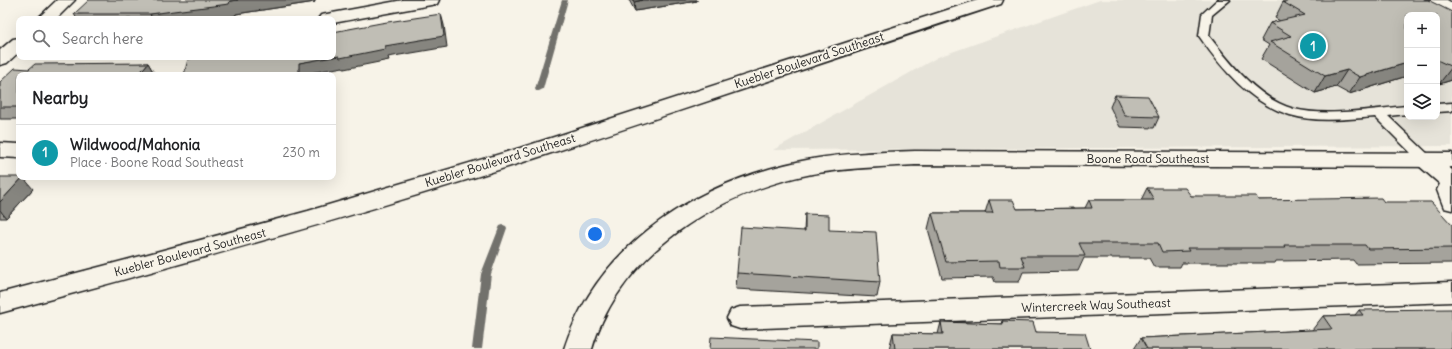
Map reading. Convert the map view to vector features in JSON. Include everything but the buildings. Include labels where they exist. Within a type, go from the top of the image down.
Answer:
[{"type":"street","points":[[49,16],[67,0]]},
{"type":"street","points":[[336,17],[431,0]]},
{"type":"street","name":"Kuebler Boulevard Southeast","points":[[0,303],[126,270],[308,219],[528,153],[995,0]]},
{"type":"street","points":[[1433,0],[1452,9]]},
{"type":"street","points":[[0,150],[16,151]]},
{"type":"street","name":"Boone Road Southeast","points":[[578,349],[590,319],[612,282],[637,252],[655,236],[693,210],[714,199],[738,189],[787,173],[844,162],[915,158],[1452,160]]},
{"type":"street","points":[[1426,160],[1452,182]]},
{"type":"street","points":[[1452,187],[1448,190],[1452,202]]},
{"type":"street","name":"Wintercreek Way Southeast","points":[[740,318],[1452,292]]},
{"type":"lane","points":[[1225,0],[1207,14],[1204,36],[1221,60],[1266,102],[1292,112],[1327,116],[1404,110]]},
{"type":"lane","points":[[1440,108],[1452,107]]},
{"type":"lane","points":[[1377,112],[1426,160]]},
{"type":"shaded area","points":[[1100,0],[1393,0],[1404,12],[1404,120],[1440,120],[1440,23],[1452,29],[1452,146],[773,150],[938,57]]},
{"type":"waterway","points":[[539,89],[565,0]]},
{"type":"waterway","points":[[477,349],[486,274],[503,228]]},
{"type":"place","name":"Wildwood/Mahonia","points":[[1313,46]]}]
